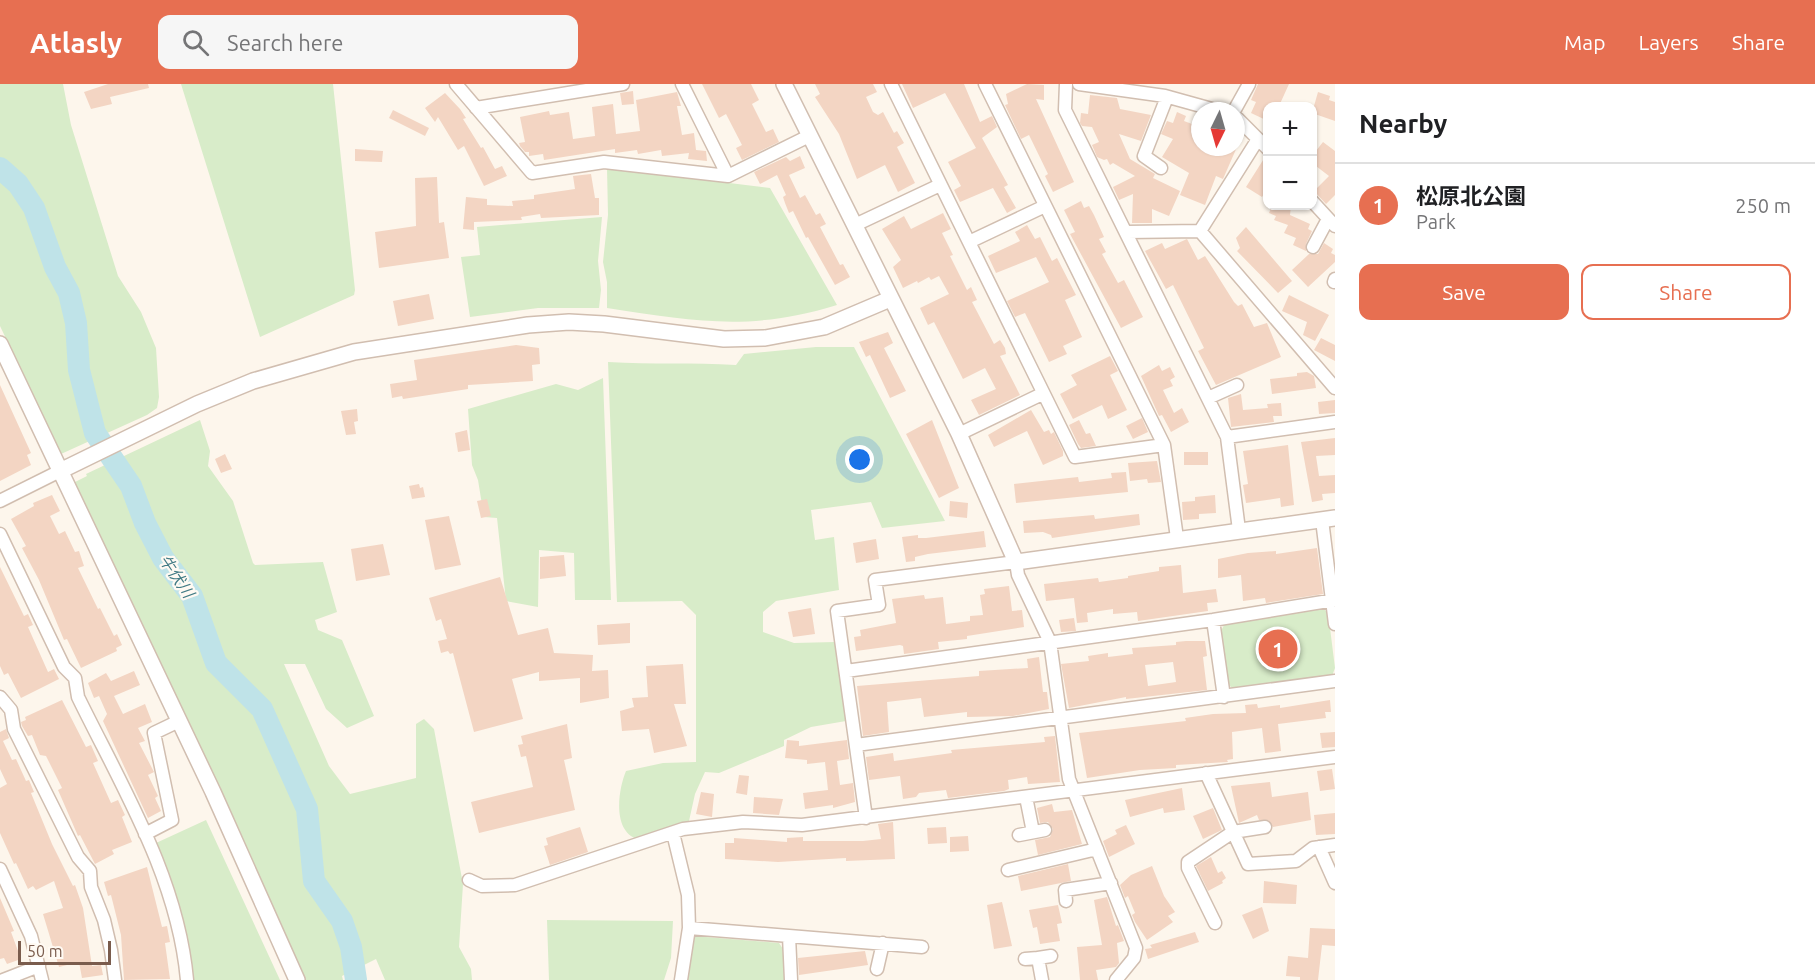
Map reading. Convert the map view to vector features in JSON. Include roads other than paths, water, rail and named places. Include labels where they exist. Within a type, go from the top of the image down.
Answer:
[{"type":"street","points":[[456,84],[532,173],[604,162],[728,177],[809,136]]},
{"type":"street","points":[[476,108],[623,84]]},
{"type":"street","points":[[682,84],[728,177]]},
{"type":"street","points":[[784,84],[958,434],[1016,562],[1018,575],[1050,642],[1070,779],[1136,948],[1134,958],[1116,980]]},
{"type":"street","points":[[891,84],[1075,457],[1164,445]]},
{"type":"street","points":[[985,84],[1164,445],[1177,538]]},
{"type":"street","points":[[1066,84],[1065,110],[1227,437],[1239,530]]},
{"type":"street","points":[[1079,84],[1109,86],[1191,103]]},
{"type":"street","points":[[1239,102],[1249,84]]},
{"type":"street","points":[[1161,168],[1144,156],[1167,97]]},
{"type":"street","points":[[1245,126],[1263,144]]},
{"type":"street","points":[[1200,231],[1258,139]]},
{"type":"street","points":[[855,225],[940,185]]},
{"type":"street","points":[[1313,247],[1331,218],[1317,205]]},
{"type":"street","points":[[969,242],[1046,206]]},
{"type":"street","points":[[1127,232],[1200,231]]},
{"type":"street","points":[[1200,231],[1335,388]]},
{"type":"street","points":[[0,501],[164,420],[275,373],[373,349],[528,325],[569,322],[604,324],[724,339],[765,338],[824,327],[890,299]]},
{"type":"street","points":[[0,344],[63,470],[297,980]]},
{"type":"street","points":[[1208,398],[1237,385]]},
{"type":"street","points":[[958,434],[1042,394]]},
{"type":"street","points":[[1227,437],[1335,422]]},
{"type":"street","points":[[866,818],[837,611],[879,605],[875,580],[1328,519],[1335,624]]},
{"type":"street","points":[[0,534],[64,667],[75,678],[78,697],[145,834],[168,888],[185,957],[187,980]]},
{"type":"street","points":[[846,671],[1214,620],[1333,600]]},
{"type":"street","points":[[1214,620],[1224,697]]},
{"type":"street","points":[[856,746],[1062,720],[1335,681]]},
{"type":"street","points":[[0,697],[11,710],[14,729],[78,857],[90,871],[91,887],[104,920],[116,980]]},
{"type":"street","points":[[145,834],[172,820],[154,734],[179,721]]},
{"type":"street","points":[[469,880],[482,886],[515,885],[673,833],[743,822],[802,825],[866,818],[1335,757]]},
{"type":"street","points":[[1206,773],[1248,864],[1296,861],[1313,848],[1335,845]]},
{"type":"street","points":[[1026,797],[1033,832]]},
{"type":"street","points":[[1202,844],[1233,832],[1264,826]]},
{"type":"street","points":[[1019,835],[1046,830]]},
{"type":"street","points":[[673,833],[688,895],[689,928],[681,980]]},
{"type":"street","points":[[1215,923],[1188,868],[1188,862],[1221,838]]},
{"type":"street","points":[[1319,847],[1335,883]]},
{"type":"street","points":[[1008,870],[1097,849]]},
{"type":"street","points":[[0,869],[31,936],[42,980]]},
{"type":"street","points":[[1066,901],[1065,890],[1111,883]]},
{"type":"street","points":[[0,900],[12,894]]},
{"type":"street","points":[[689,928],[922,947]]},
{"type":"street","points":[[789,936],[791,980]]},
{"type":"street","points":[[877,969],[883,943]]},
{"type":"street","points":[[1025,959],[1044,957],[1042,980]]},
{"type":"street","points":[[3,980],[39,966]]},
{"type":"waterway","name":"牛伏川","points":[[0,168],[18,184],[34,208],[55,267],[69,293],[76,323],[79,370],[95,433],[131,486],[145,523],[163,558],[192,596],[216,663],[262,709],[307,809],[314,881],[342,921],[351,947],[356,980]]},
{"type":"place","name":"松原北公園","points":[[1278,649]]}]
